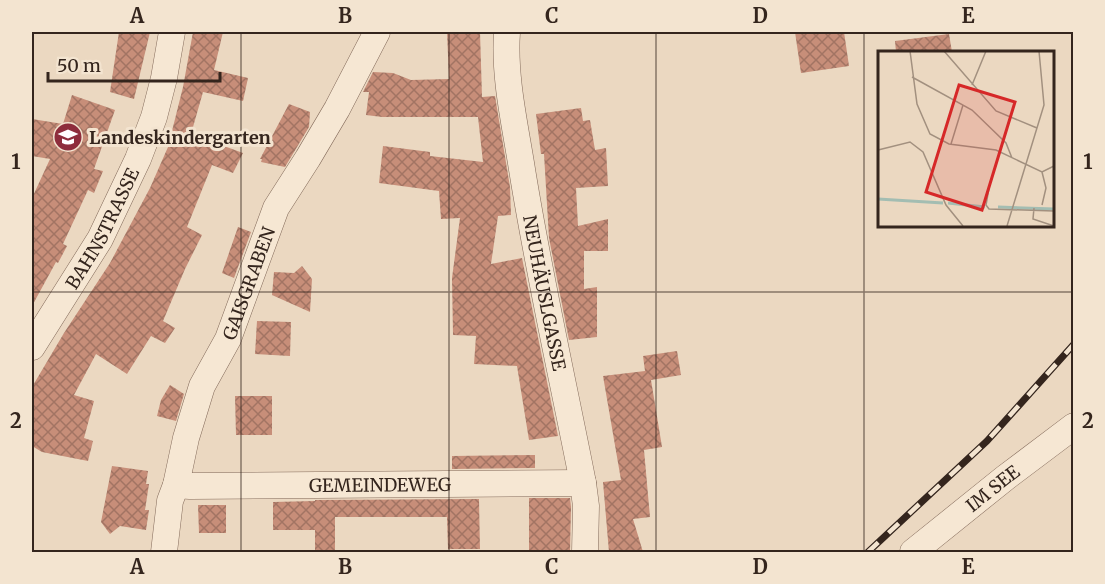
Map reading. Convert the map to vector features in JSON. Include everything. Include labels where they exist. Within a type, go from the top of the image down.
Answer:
[{"type":"street","name":"BAHNSTRASSE","points":[[32,347],[100,239],[138,159],[154,117],[172,32]]},
{"type":"street","name":"GAISGRABEN","points":[[164,552],[170,501],[202,386],[228,339],[276,208],[337,109],[377,32]]},
{"type":"street","name":"NEUHÄUSLGASSE","points":[[507,32],[509,85],[524,187],[583,483],[586,506],[585,552]]},
{"type":"street","name":"IM SEE","points":[[913,552],[1074,426]]},
{"type":"street","name":"GEMEINDEWEG","points":[[176,485],[583,483]]},
{"type":"building","points":[[119,32],[150,32],[134,99],[110,92]]},
{"type":"building","points":[[193,32],[223,32],[214,70],[248,78],[243,101],[203,92],[191,134],[243,153],[233,173],[212,165],[187,227],[202,235],[163,321],[175,328],[165,343],[151,336],[127,374],[96,354],[74,395],[94,401],[84,438],[93,441],[88,461],[42,452],[32,446],[32,387],[110,263],[150,188],[168,147],[183,87]]},
{"type":"building","points":[[447,32],[480,32],[482,97],[495,96],[510,187],[511,215],[498,216],[491,264],[522,258],[558,436],[529,440],[517,366],[474,364],[476,336],[453,335],[452,278],[460,218],[441,219],[439,191],[379,183],[383,146],[430,152],[430,156],[483,162],[478,117],[366,115],[369,92],[363,92],[373,72],[393,73],[411,80],[449,79]]},
{"type":"building","points":[[795,32],[844,32],[849,66],[801,73]]},
{"type":"building","points":[[949,34],[952,51],[896,51],[895,41]]},
{"type":"building","points":[[72,95],[115,110],[94,169],[103,171],[94,193],[88,190],[63,244],[67,246],[32,306],[32,198],[50,159],[32,156],[32,119],[63,124]]},
{"type":"building","points":[[289,104],[310,112],[309,127],[285,167],[261,162],[262,159],[260,159]]},
{"type":"building","points":[[581,108],[583,121],[590,120],[595,150],[606,148],[608,186],[576,188],[578,226],[608,219],[608,251],[584,251],[584,289],[597,287],[597,337],[569,340],[549,238],[544,154],[541,154],[536,114]]},
{"type":"building","points":[[238,227],[251,232],[234,278],[222,273]]},
{"type":"building","points":[[302,266],[312,279],[310,312],[272,295],[274,272],[294,273]]},
{"type":"building","points":[[257,321],[291,322],[290,356],[255,354]]},
{"type":"building","points":[[677,351],[681,375],[651,380],[662,447],[644,450],[650,517],[633,519],[643,552],[609,552],[603,482],[621,480],[603,376],[645,371],[643,356]]},
{"type":"building","points":[[170,385],[184,394],[176,421],[157,416],[161,400]]},
{"type":"building","points":[[235,396],[272,396],[272,435],[236,435]]},
{"type":"building","points":[[535,455],[535,468],[452,469],[452,456]]},
{"type":"building","points":[[112,466],[148,471],[146,484],[149,484],[145,510],[149,510],[146,530],[120,526],[110,534],[101,522]]},
{"type":"building","points":[[529,498],[570,498],[570,552],[529,552]]},
{"type":"building","points":[[479,499],[480,549],[448,549],[447,517],[335,517],[335,552],[315,552],[315,530],[273,530],[273,502]]},
{"type":"building","points":[[198,505],[226,505],[226,533],[199,533]]},
{"type":"railway","points":[[868,552],[987,441],[1074,344]]},
{"type":"place","name":"Landeskindergarten","points":[[68,137]]}]
